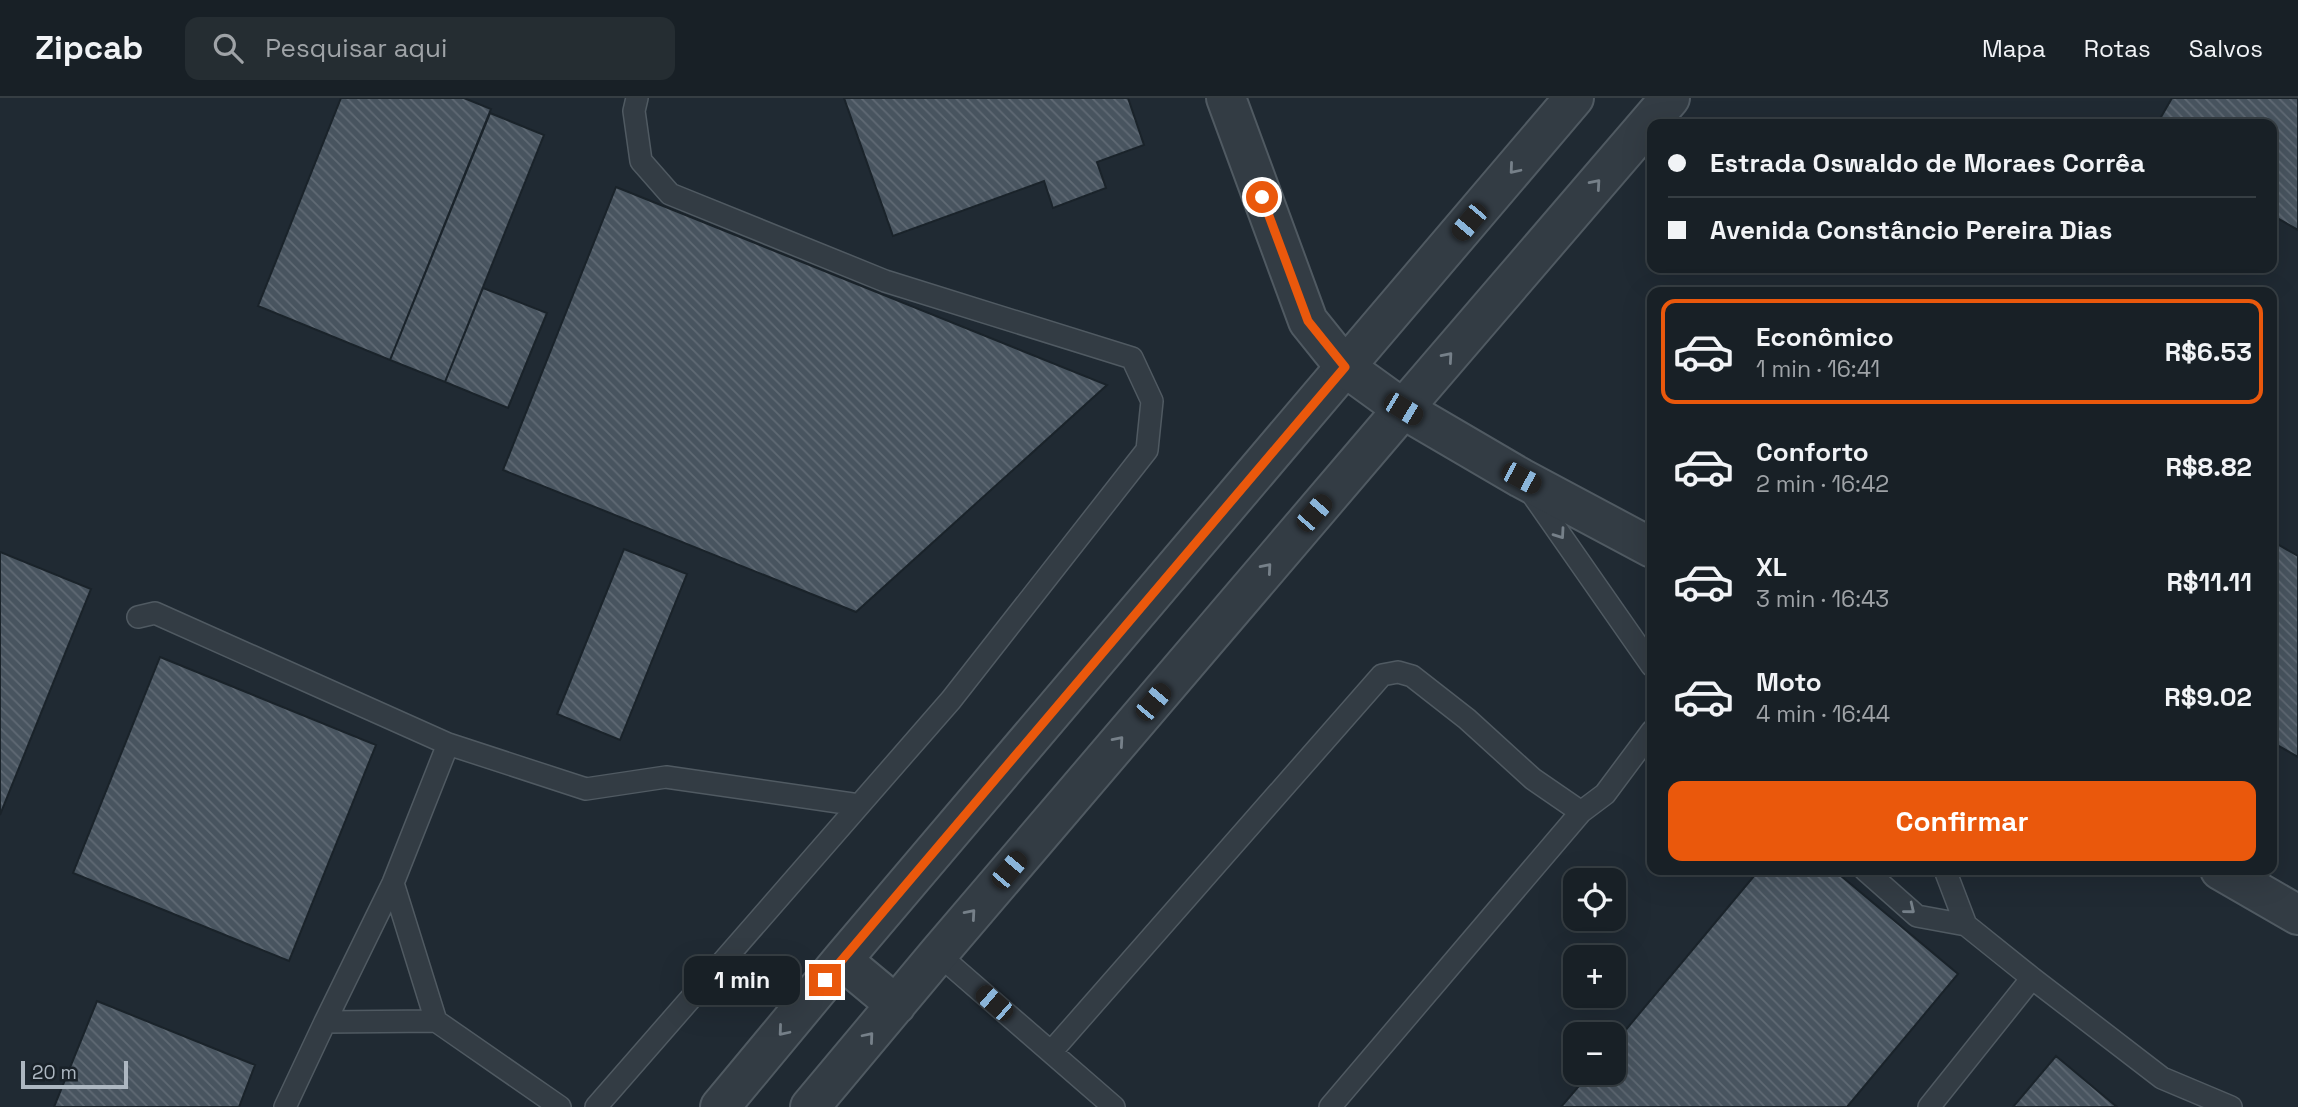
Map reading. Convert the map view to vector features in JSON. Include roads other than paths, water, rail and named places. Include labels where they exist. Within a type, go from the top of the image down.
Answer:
[{"type":"street","points":[[1226,98],[1308,321],[1345,367],[1403,409],[1521,478],[1647,545]]},
{"type":"street","points":[[720,1107],[1574,98]]},
{"type":"street","points":[[1652,119],[1670,98]]},
{"type":"street","points":[[810,1107],[937,954],[1647,125]]},
{"type":"street","points":[[2229,875],[2298,915]]},
{"type":"street","points":[[842,960],[896,1004]]},
{"type":"lane","points":[[596,1107],[951,700],[1147,450],[1152,401],[1132,358],[886,281],[670,194],[641,161],[634,111],[637,98]]},
{"type":"lane","points":[[1521,478],[1647,659]]},
{"type":"lane","points":[[138,617],[155,613],[448,744],[586,789],[666,777],[859,805]]},
{"type":"lane","points":[[1051,1052],[1382,675],[1398,672],[1412,676],[1467,719],[1533,779],[1581,812]]},
{"type":"lane","points":[[1330,1107],[1581,812],[1605,794],[1647,737]]},
{"type":"lane","points":[[285,1107],[393,883],[448,744]]},
{"type":"lane","points":[[1871,875],[1917,916],[1966,925],[2162,1078],[2231,1107]]},
{"type":"lane","points":[[1947,875],[1966,925]]},
{"type":"lane","points":[[393,883],[436,1021]]},
{"type":"lane","points":[[937,954],[1114,1107]]},
{"type":"lane","points":[[1930,1107],[2032,978]]},
{"type":"lane","points":[[325,1022],[436,1021],[560,1107]]}]
